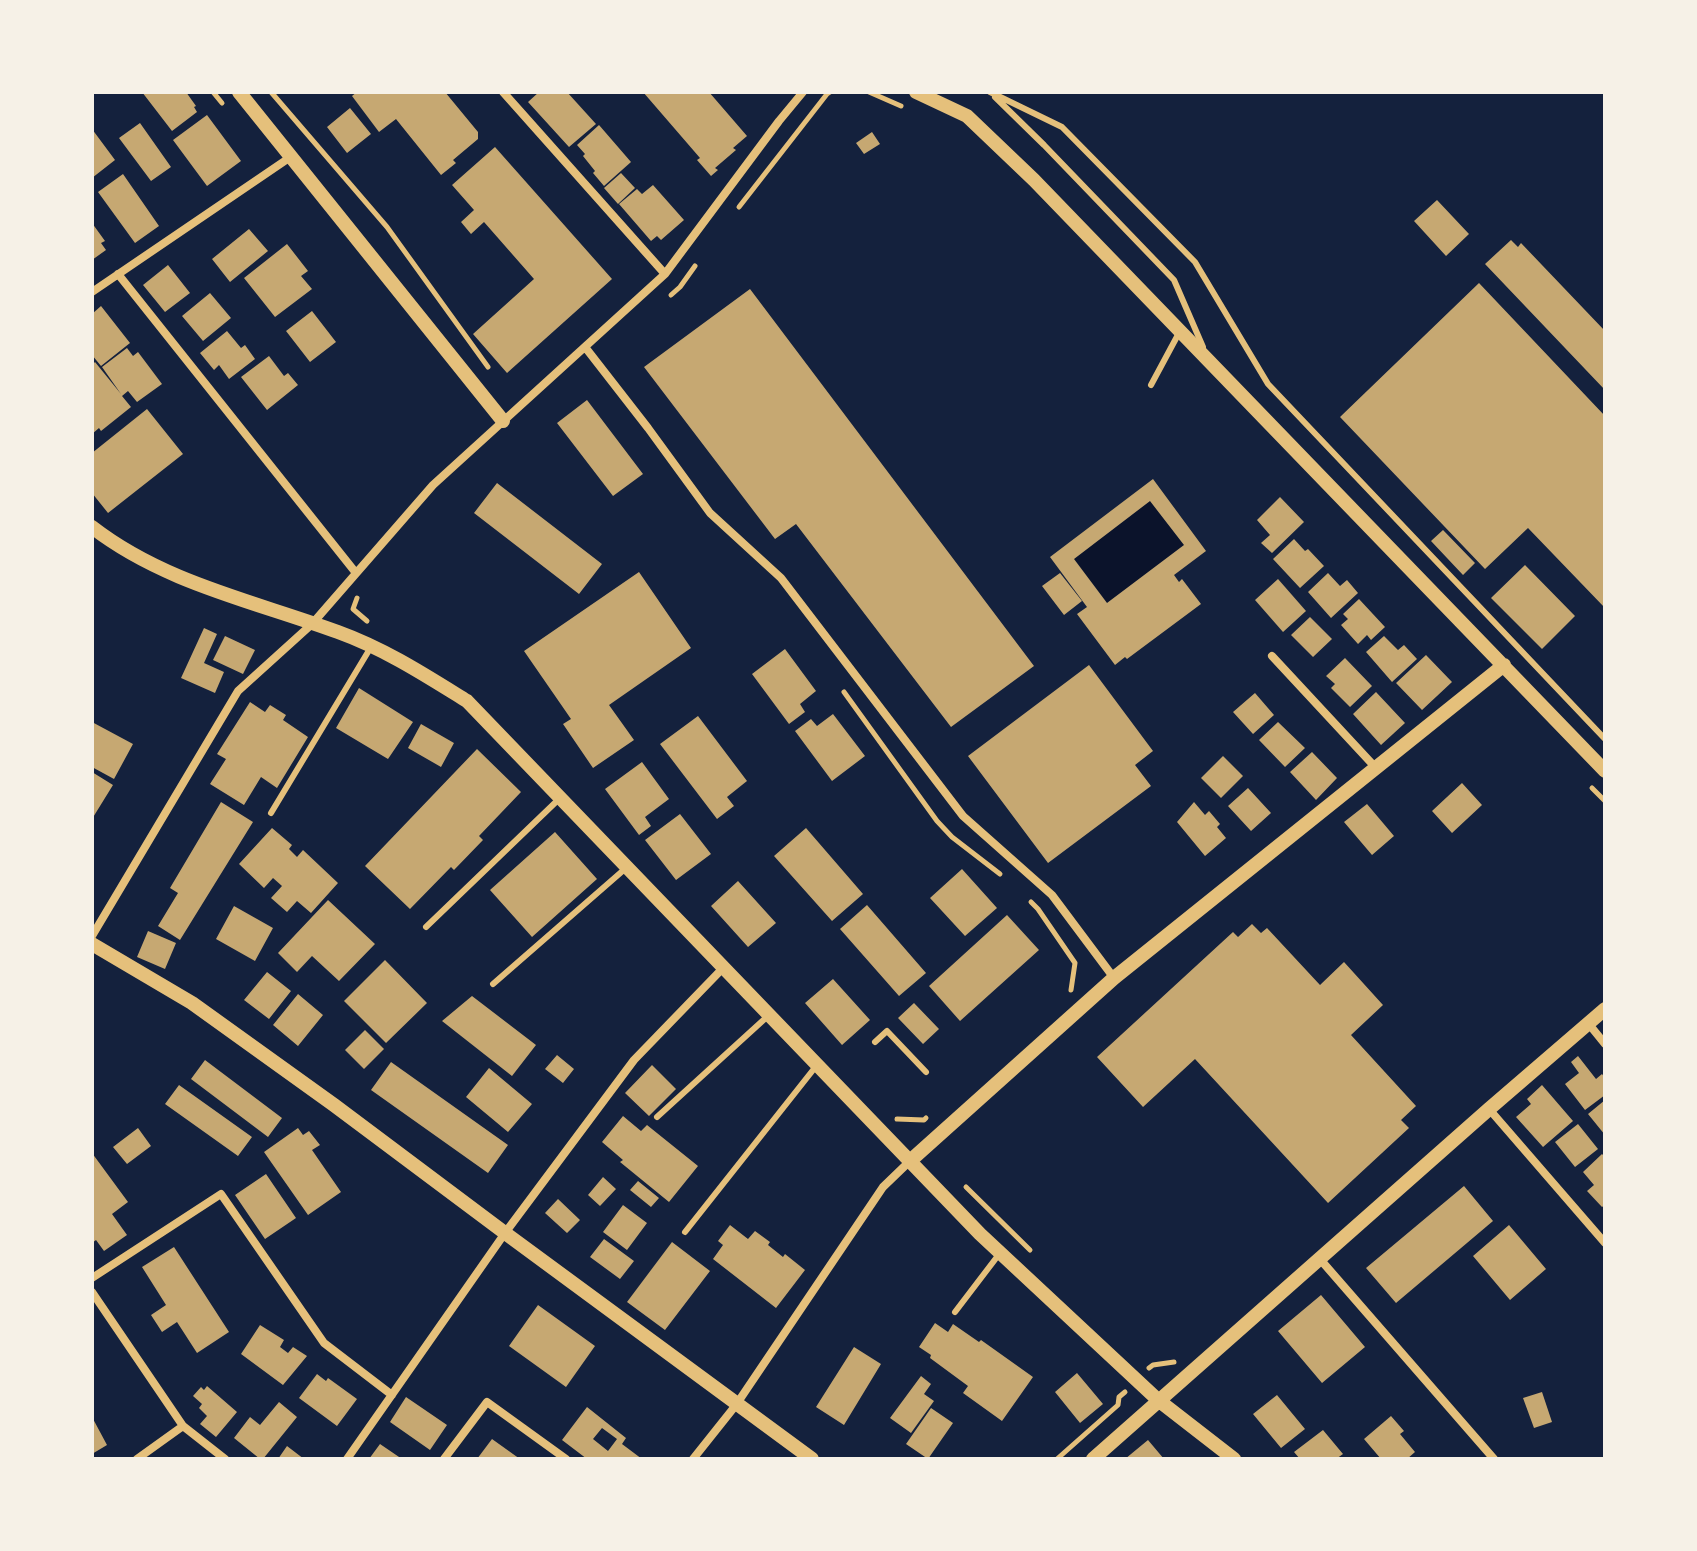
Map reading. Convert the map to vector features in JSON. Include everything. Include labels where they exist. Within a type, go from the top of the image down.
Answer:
[{"type":"street","points":[[239,92],[503,421]]},
{"type":"street","points":[[503,92],[665,274]]},
{"type":"street","points":[[92,936],[238,691],[312,624],[433,485],[665,274],[803,92]]},
{"type":"street","points":[[916,92],[967,116],[1034,180],[1605,771]]},
{"type":"street","points":[[92,292],[292,156]]},
{"type":"street","points":[[118,274],[356,573]]},
{"type":"street","points":[[585,347],[710,513],[781,578],[963,816],[1052,895],[1114,978]]},
{"type":"street","points":[[92,527],[179,578],[339,633],[397,658],[467,701],[1000,1253],[1158,1400],[1234,1459]]},
{"type":"street","points":[[1272,656],[1376,768]]},
{"type":"street","points":[[693,1459],[736,1405],[883,1187],[1114,978],[1504,665]]},
{"type":"street","points":[[92,944],[192,1003],[812,1459]]},
{"type":"street","points":[[347,1459],[505,1233],[634,1060],[724,967]]},
{"type":"street","points":[[1093,1459],[1605,1009]]},
{"type":"street","points":[[1588,1023],[1605,1044]]},
{"type":"street","points":[[1489,1109],[1605,1243]]},
{"type":"street","points":[[92,1278],[221,1194],[324,1343],[392,1395]]},
{"type":"street","points":[[1319,1258],[1494,1459]]},
{"type":"street","points":[[92,1292],[183,1426],[225,1459]]},
{"type":"street","points":[[444,1459],[487,1402],[566,1459]]},
{"type":"street","points":[[137,1459],[183,1426]]},
{"type":"lane","points":[[989,92],[1174,280],[1209,362]]},
{"type":"lane","points":[[989,92],[1062,127],[1195,262],[1268,384],[1605,739]]},
{"type":"lane","points":[[1151,385],[1180,331]]},
{"type":"lane","points":[[271,813],[371,647]]},
{"type":"lane","points":[[426,927],[559,799]]},
{"type":"lane","points":[[493,984],[626,868]]},
{"type":"lane","points":[[657,1117],[769,1015]]},
{"type":"lane","points":[[875,1042],[887,1031],[926,1072]]},
{"type":"lane","points":[[685,1232],[817,1065]]},
{"type":"lane","points":[[955,1312],[1000,1253]]},
{"type":"path","points":[[271,92],[387,227],[492,373]]},
{"type":"path","points":[[358,593],[353,609],[379,628]]},
{"type":"path","points":[[844,692],[937,821],[952,837],[1011,883]]},
{"type":"path","points":[[1029,900],[1075,963],[1073,989],[1063,998]]},
{"type":"path","points":[[897,1119],[924,1120],[936,1109]]},
{"type":"water","points":[[1150,501],[1184,545],[1107,603],[1074,559]]},
{"type":"building","points":[[142,92],[186,92],[197,112],[172,131]]},
{"type":"building","points":[[357,92],[445,92],[478,132],[478,139],[441,175],[396,119],[379,132],[352,96]]},
{"type":"building","points":[[539,92],[567,92],[596,124],[569,147],[528,102]]},
{"type":"building","points":[[643,92],[709,92],[747,136],[711,176],[697,160],[700,158]]},
{"type":"building","points":[[350,108],[371,134],[347,153],[327,127]]},
{"type":"building","points":[[207,115],[241,161],[207,186],[173,140]]},
{"type":"building","points":[[140,123],[171,167],[151,181],[119,138]]},
{"type":"building","points":[[599,125],[631,162],[604,186],[577,145]]},
{"type":"building","points":[[92,129],[115,160],[92,178]]},
{"type":"building","points":[[872,132],[880,144],[864,154],[856,143]]},
{"type":"building","points":[[495,147],[612,279],[507,373],[473,334],[534,279],[484,222],[471,234],[461,222],[474,210],[452,185]]},
{"type":"building","points":[[621,173],[635,188],[618,204],[604,188]]},
{"type":"building","points":[[123,174],[159,226],[135,243],[98,192]]},
{"type":"building","points":[[653,185],[684,220],[661,240],[657,236],[651,241],[619,204],[637,189],[642,194]]},
{"type":"building","points":[[1437,200],[1469,234],[1446,256],[1414,221]]},
{"type":"building","points":[[92,223],[105,241],[101,243],[106,250],[92,260]]},
{"type":"building","points":[[249,229],[268,251],[230,282],[212,259]]},
{"type":"building","points":[[1511,240],[1518,247],[1521,243],[1605,331],[1605,390],[1485,264]]},
{"type":"building","points":[[287,244],[308,271],[301,276],[312,289],[275,317],[244,278]]},
{"type":"building","points":[[168,265],[190,293],[165,312],[143,285]]},
{"type":"building","points":[[1479,283],[1605,416],[1605,608],[1528,528],[1485,569],[1340,417]]},
{"type":"building","points":[[750,289],[1034,666],[951,727],[796,524],[775,539],[644,367]]},
{"type":"building","points":[[210,293],[231,318],[203,341],[182,316]]},
{"type":"building","points":[[101,306],[130,343],[101,366],[92,355],[92,314]]},
{"type":"building","points":[[312,311],[336,342],[310,362],[286,331]]},
{"type":"building","points":[[227,331],[241,348],[245,345],[255,359],[229,379],[219,365],[214,370],[200,353]]},
{"type":"building","points":[[127,348],[133,356],[138,352],[162,384],[137,402],[128,391],[122,396],[131,407],[101,431],[99,428],[92,434],[92,365],[95,362],[121,394],[102,367]]},
{"type":"building","points":[[269,356],[284,376],[288,373],[298,385],[267,410],[241,377]]},
{"type":"building","points":[[587,400],[643,474],[613,496],[557,423]]},
{"type":"building","points":[[147,409],[183,454],[108,513],[92,493],[92,453]]},
{"type":"building","points":[[1153,479],[1206,551],[1174,575],[1179,582],[1182,579],[1201,604],[1115,665],[1077,614],[1087,607],[1050,557]],"holes":[[[1150,501],[1184,545],[1107,603],[1074,559]]]},
{"type":"building","points":[[497,483],[602,564],[579,594],[474,513]]},
{"type":"building","points":[[1280,497],[1304,522],[1272,553],[1261,543],[1270,535],[1257,520]]},
{"type":"building","points":[[1443,530],[1475,563],[1463,575],[1431,541]]},
{"type":"building","points":[[1294,539],[1324,566],[1300,588],[1273,559]]},
{"type":"building","points":[[1525,565],[1575,616],[1542,649],[1491,598]]},
{"type":"building","points":[[639,572],[691,648],[609,705],[634,740],[593,768],[563,724],[571,719],[524,651]]},
{"type":"building","points":[[1060,573],[1082,601],[1064,615],[1042,586]]},
{"type":"building","points":[[1328,573],[1340,586],[1347,580],[1358,593],[1331,618],[1308,592]]},
{"type":"building","points":[[1278,579],[1306,611],[1283,632],[1255,600]]},
{"type":"building","points":[[1359,599],[1385,627],[1371,640],[1367,635],[1358,644],[1341,625],[1348,619],[1343,614]]},
{"type":"building","points":[[1310,617],[1332,639],[1313,657],[1291,635]]},
{"type":"building","points":[[204,628],[217,634],[204,663],[224,672],[215,693],[181,678]]},
{"type":"building","points":[[225,636],[255,650],[243,674],[213,660]]},
{"type":"building","points":[[1384,636],[1398,650],[1404,645],[1417,659],[1392,682],[1366,652]]},
{"type":"building","points":[[785,649],[816,691],[800,704],[805,712],[789,724],[752,674]]},
{"type":"building","points":[[1426,655],[1452,682],[1422,710],[1396,683]]},
{"type":"building","points":[[1345,658],[1372,686],[1350,707],[1331,688],[1335,684],[1326,676]]},
{"type":"building","points":[[1089,665],[1153,751],[1135,765],[1151,786],[1048,863],[968,756]]},
{"type":"building","points":[[359,688],[413,722],[388,759],[336,728]]},
{"type":"building","points":[[1376,692],[1405,723],[1381,745],[1353,714]]},
{"type":"building","points":[[1255,693],[1274,715],[1253,734],[1233,712]]},
{"type":"building","points":[[250,702],[265,712],[270,705],[286,715],[283,720],[308,737],[277,788],[261,777],[244,805],[210,784],[226,759],[217,754]]},
{"type":"building","points":[[833,714],[865,756],[832,781],[795,731],[811,719],[817,726]]},
{"type":"building","points":[[698,716],[747,781],[727,797],[734,806],[717,819],[660,744]]},
{"type":"building","points":[[92,722],[133,744],[114,779],[92,767]]},
{"type":"building","points":[[1278,722],[1305,748],[1285,767],[1259,740]]},
{"type":"building","points":[[421,724],[454,743],[441,767],[408,748]]},
{"type":"building","points":[[477,749],[521,792],[479,836],[483,840],[410,909],[365,866]]},
{"type":"building","points":[[1312,752],[1337,778],[1316,800],[1290,772]]},
{"type":"building","points":[[1223,756],[1243,776],[1221,798],[1201,778]]},
{"type":"building","points":[[642,762],[669,799],[645,817],[651,826],[639,835],[605,789]]},
{"type":"building","points":[[92,772],[113,785],[92,819]]},
{"type":"building","points":[[1462,783],[1482,805],[1452,833],[1432,811]]},
{"type":"building","points":[[1248,788],[1271,813],[1251,831],[1228,806]]},
{"type":"building","points":[[221,802],[253,822],[180,940],[158,926],[178,893],[170,888]]},
{"type":"building","points":[[1194,802],[1205,815],[1209,811],[1226,838],[1205,856],[1177,822]]},
{"type":"building","points":[[1367,804],[1394,836],[1372,855],[1344,822]]},
{"type":"building","points":[[680,814],[711,854],[676,880],[645,840]]},
{"type":"building","points":[[272,828],[292,845],[289,849],[297,857],[303,850],[338,883],[311,913],[297,901],[287,912],[271,898],[282,886],[273,878],[264,888],[239,864]]},
{"type":"building","points":[[806,828],[863,894],[832,921],[774,856]]},
{"type":"building","points":[[555,832],[597,879],[532,937],[490,890]]},
{"type":"building","points":[[962,869],[997,908],[965,936],[930,898]]},
{"type":"building","points":[[738,881],[776,923],[748,947],[711,906]]},
{"type":"building","points":[[328,900],[375,944],[339,981],[312,956],[297,972],[278,953]]},
{"type":"building","points":[[867,905],[926,973],[899,996],[840,929]]},
{"type":"building","points":[[234,906],[273,928],[255,961],[216,939]]},
{"type":"building","points":[[1007,915],[1039,950],[960,1021],[929,986]]},
{"type":"building","points":[[1252,924],[1261,933],[1267,928],[1320,985],[1344,962],[1383,1005],[1351,1035],[1416,1106],[1401,1120],[1409,1128],[1328,1203],[1195,1059],[1143,1107],[1097,1057],[1233,932],[1238,937]]},
{"type":"building","points":[[148,931],[176,943],[165,969],[137,957]]},
{"type":"building","points":[[385,960],[427,1003],[386,1043],[344,1001]]},
{"type":"building","points":[[267,972],[291,991],[269,1019],[244,1000]]},
{"type":"building","points":[[833,979],[870,1020],[842,1045],[805,1003]]},
{"type":"building","points":[[298,994],[323,1015],[298,1046],[273,1025]]},
{"type":"building","points":[[472,996],[536,1045],[512,1076],[442,1021]]},
{"type":"building","points":[[914,1003],[939,1029],[923,1044],[898,1018]]},
{"type":"building","points":[[365,1030],[384,1049],[364,1069],[345,1050]]},
{"type":"building","points":[[557,1055],[574,1069],[563,1083],[545,1069]]},
{"type":"building","points":[[1578,1056],[1596,1079],[1602,1074],[1605,1078],[1605,1095],[1585,1110],[1565,1084],[1579,1073],[1571,1062]]},
{"type":"building","points":[[205,1060],[282,1118],[268,1137],[191,1079]]},
{"type":"building","points":[[391,1062],[508,1145],[488,1173],[371,1090]]},
{"type":"building","points":[[652,1065],[676,1089],[649,1116],[625,1093]]},
{"type":"building","points":[[489,1068],[532,1104],[508,1132],[466,1097]]},
{"type":"building","points":[[179,1085],[252,1137],[238,1156],[165,1104]]},
{"type":"building","points":[[1542,1085],[1573,1121],[1543,1147],[1516,1117],[1531,1104],[1527,1099]]},
{"type":"building","points":[[1605,1100],[1605,1135],[1588,1114]]},
{"type":"building","points":[[623,1116],[641,1131],[647,1125],[698,1166],[669,1202],[620,1162],[623,1160],[602,1142]]},
{"type":"building","points":[[1578,1124],[1598,1149],[1575,1167],[1555,1142]]},
{"type":"building","points":[[138,1128],[151,1146],[127,1164],[113,1147]]},
{"type":"building","points":[[298,1128],[303,1135],[309,1131],[320,1145],[312,1150],[341,1192],[308,1215],[264,1152]]},
{"type":"building","points":[[92,1153],[128,1202],[112,1214],[127,1235],[104,1251],[96,1240],[92,1243]]},
{"type":"building","points":[[1602,1154],[1605,1157],[1605,1205],[1602,1207],[1587,1191],[1594,1185],[1583,1172]]},
{"type":"building","points":[[266,1174],[296,1218],[265,1239],[235,1195]]},
{"type":"building","points":[[603,1177],[616,1189],[600,1206],[588,1195]]},
{"type":"building","points":[[638,1181],[659,1198],[651,1207],[630,1190]]},
{"type":"building","points":[[1464,1186],[1493,1221],[1396,1303],[1366,1268]]},
{"type":"building","points":[[558,1199],[580,1220],[567,1233],[545,1213]]},
{"type":"building","points":[[623,1205],[647,1223],[627,1250],[603,1232]]},
{"type":"building","points":[[730,1225],[748,1239],[755,1231],[783,1257],[785,1254],[805,1270],[776,1308],[713,1259],[723,1245],[718,1241]]},
{"type":"building","points":[[1509,1225],[1546,1269],[1510,1300],[1473,1256]]},
{"type":"building","points":[[604,1239],[634,1261],[620,1279],[590,1257]]},
{"type":"building","points":[[672,1242],[710,1271],[665,1330],[627,1302]]},
{"type":"building","points":[[174,1247],[229,1332],[197,1353],[177,1322],[162,1332],[151,1315],[166,1305],[142,1267]]},
{"type":"building","points":[[1321,1295],[1365,1347],[1322,1383],[1278,1331]]},
{"type":"building","points":[[538,1305],[595,1346],[566,1387],[509,1346]]},
{"type":"building","points":[[935,1323],[948,1332],[953,1324],[1033,1377],[1002,1421],[963,1393],[968,1386],[919,1347]]},
{"type":"building","points":[[260,1325],[284,1340],[280,1347],[288,1353],[293,1347],[307,1356],[283,1385],[241,1354]]},
{"type":"building","points":[[854,1347],[881,1364],[844,1425],[816,1407]]},
{"type":"building","points":[[1077,1373],[1103,1404],[1080,1423],[1055,1392]]},
{"type":"building","points":[[317,1374],[326,1381],[328,1378],[357,1399],[337,1426],[299,1398]]},
{"type":"building","points":[[921,1376],[931,1384],[924,1394],[934,1401],[911,1433],[890,1418]]},
{"type":"building","points":[[207,1386],[237,1412],[216,1437],[200,1424],[207,1416],[199,1408],[202,1404],[193,1396],[201,1387],[204,1390]]},
{"type":"building","points":[[1542,1392],[1552,1422],[1534,1428],[1523,1398]]},
{"type":"building","points":[[1277,1395],[1305,1429],[1281,1448],[1253,1414]]},
{"type":"building","points":[[406,1397],[447,1425],[430,1450],[390,1422]]},
{"type":"building","points":[[279,1402],[297,1417],[260,1459],[234,1438],[250,1417],[260,1425]]},
{"type":"building","points":[[587,1407],[626,1438],[622,1444],[642,1459],[587,1459],[562,1440]],"holes":[[[602,1428],[617,1439],[608,1451],[593,1439]]]},
{"type":"building","points":[[931,1408],[953,1423],[928,1459],[906,1444]]},
{"type":"building","points":[[1391,1416],[1404,1431],[1400,1434],[1415,1452],[1407,1459],[1381,1459],[1364,1439]]},
{"type":"building","points":[[92,1417],[107,1445],[92,1454]]},
{"type":"building","points":[[1323,1430],[1343,1454],[1336,1459],[1300,1459],[1294,1452]]},
{"type":"building","points":[[492,1439],[520,1459],[477,1459]]},
{"type":"building","points":[[1148,1440],[1164,1459],[1125,1459]]},
{"type":"building","points":[[380,1444],[402,1459],[369,1459]]},
{"type":"building","points":[[287,1446],[304,1459],[278,1459]]}]
